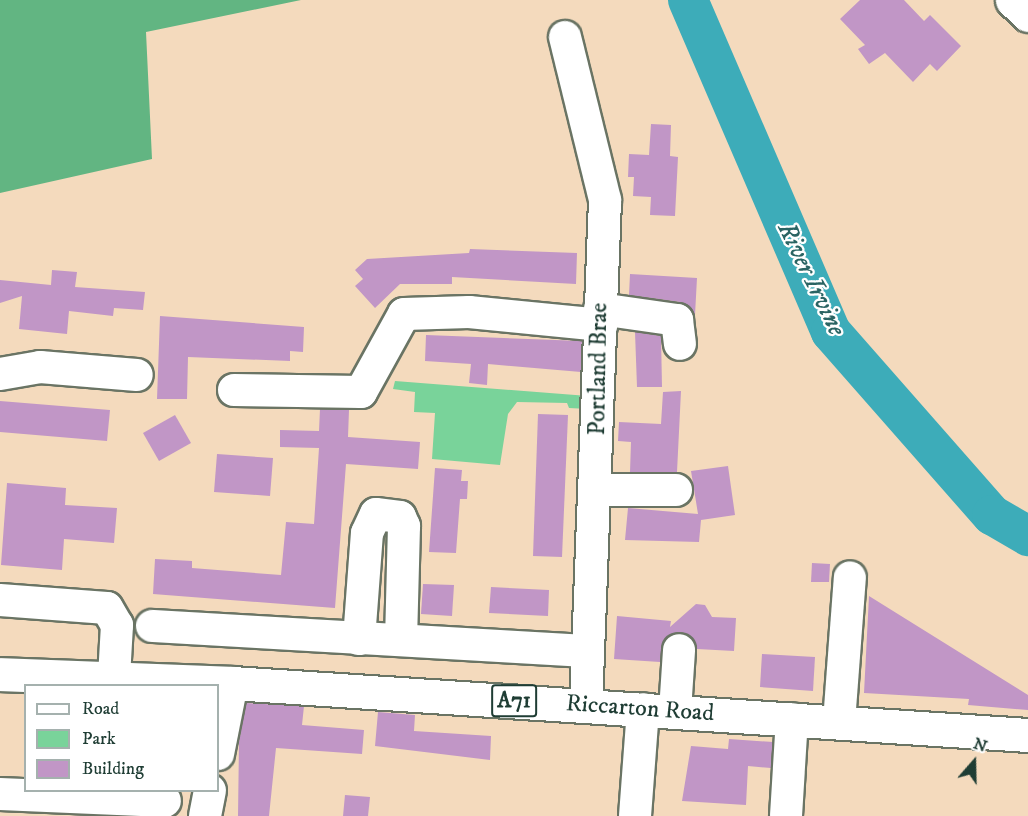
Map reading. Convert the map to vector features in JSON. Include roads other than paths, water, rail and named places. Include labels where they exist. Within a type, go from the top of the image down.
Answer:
[{"type":"main road","points":[[1012,0],[1028,15]]},
{"type":"main road","name":"Riccarton Road","points":[[0,674],[232,683],[1028,735]]},
{"type":"street","name":"Portland Brae","points":[[565,37],[606,200],[586,706]]},
{"type":"street","points":[[234,390],[361,393],[404,314],[469,312],[678,320],[680,344]]},
{"type":"street","points":[[0,374],[40,367],[137,375]]},
{"type":"street","points":[[596,490],[676,490]]},
{"type":"street","points":[[359,639],[367,533],[376,514],[400,517],[404,526],[401,640]]},
{"type":"street","points":[[839,723],[850,578]]},
{"type":"street","points":[[0,600],[107,608],[117,625],[114,677]]},
{"type":"street","points":[[152,626],[587,651]]},
{"type":"street","points":[[635,816],[659,710],[679,650]]},
{"type":"street","points":[[219,749],[232,683]]},
{"type":"street","points":[[786,816],[792,719]]},
{"type":"street","points":[[205,816],[210,792]]},
{"type":"street","points":[[0,794],[112,808],[165,801]]},
{"type":"waterway","name":"River Irvine","points":[[688,0],[831,332],[992,515],[1028,536]]}]
